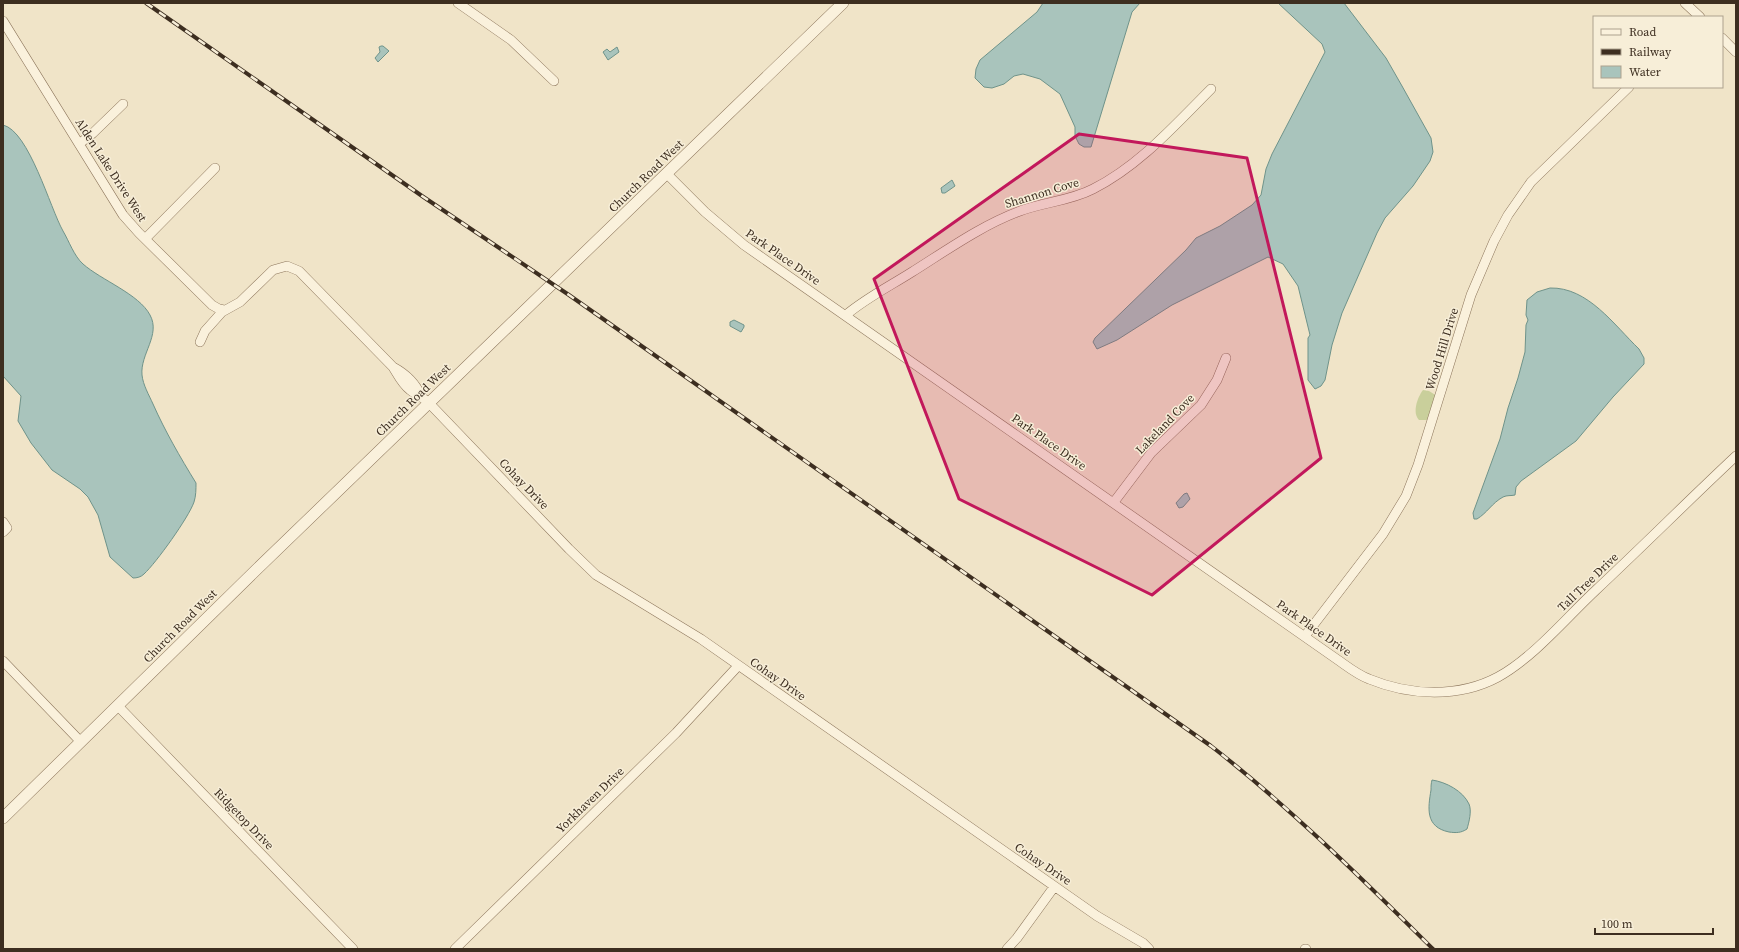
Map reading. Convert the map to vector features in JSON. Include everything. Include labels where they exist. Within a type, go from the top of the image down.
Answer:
[{"type":"street","points":[[458,3],[511,40],[554,81]]},
{"type":"street","name":"Church Road West","points":[[3,818],[118,706],[425,400],[667,174],[843,3]]},
{"type":"street","points":[[1685,3],[1699,16]]},
{"type":"street","name":"Alden Lake Drive West","points":[[3,21],[124,215],[145,239],[212,305],[219,310],[224,310]]},
{"type":"street","points":[[1723,39],[1736,52]]},
{"type":"street","name":"Wood Hill Drive","points":[[1305,636],[1383,534],[1406,496],[1418,465],[1451,364],[1471,295],[1494,241],[1508,215],[1530,182],[1628,88]]},
{"type":"street","name":"Shannon Cove","points":[[846,316],[876,294],[959,242],[997,221],[1032,207],[1080,195],[1105,183],[1143,155],[1211,90]]},
{"type":"street","points":[[79,144],[93,133],[123,104]]},
{"type":"street","points":[[145,239],[215,168]]},
{"type":"street","name":"Park Place Drive","points":[[667,174],[718,224],[744,244],[1368,679],[1404,690],[1437,693]]},
{"type":"street","name":"Cohay Drive","points":[[224,310],[240,302],[273,270],[283,266],[292,267],[299,271],[393,367],[400,379],[411,391],[425,400],[588,567],[604,580],[674,622],[1054,887],[1149,949]]},
{"type":"street","points":[[200,342],[205,331],[224,310]]},
{"type":"street","name":"Lakeland Cove","points":[[1114,502],[1151,453],[1200,405],[1217,380],[1226,358]]},
{"type":"street","name":"Tall Tree Drive","points":[[1437,693],[1468,688],[1498,677],[1525,657],[1736,456]]},
{"type":"street","points":[[3,661],[81,742]]},
{"type":"street","name":"Yorkhaven Drive","points":[[455,949],[676,733],[738,666]]},
{"type":"street","name":"Ridgetop Drive","points":[[118,706],[353,949]]},
{"type":"street","points":[[1007,949],[1017,938],[1054,887]]},
{"type":"highlighted area","points":[[1079,134],[1247,158],[1321,458],[1152,595],[959,499],[874,279]]},
{"type":"green space","points":[[1423,390],[1429,391],[1437,396],[1430,420],[1419,420],[1416,413],[1417,401]]},
{"type":"water","points":[[1043,3],[1140,3],[1132,12],[1091,147],[1084,147],[1079,144],[1075,136],[1075,127],[1060,94],[1040,79],[1023,74],[1014,76],[1004,84],[992,88],[984,87],[975,78],[976,69],[980,60],[1037,12]]},
{"type":"water","points":[[1278,3],[1344,3],[1386,58],[1431,138],[1433,152],[1430,161],[1413,186],[1385,218],[1377,233],[1342,313],[1332,345],[1325,380],[1321,386],[1315,389],[1308,380],[1308,338],[1310,335],[1298,286],[1283,264],[1268,257],[1172,305],[1117,340],[1097,349],[1093,342],[1095,338],[1186,250],[1196,238],[1220,226],[1252,205],[1261,195],[1266,169],[1272,154],[1325,52],[1322,44]]},
{"type":"water","points":[[381,46],[389,51],[378,62],[375,58],[380,52],[379,47]]},
{"type":"water","points":[[617,47],[619,52],[608,60],[603,52],[607,49],[610,52]]},
{"type":"water","points":[[3,125],[13,130],[22,141],[30,155],[58,220],[80,261],[91,270],[137,300],[145,307],[153,322],[152,337],[142,367],[143,379],[146,390],[163,424],[196,483],[196,490],[191,509],[172,540],[144,574],[139,577],[133,578],[110,557],[98,515],[88,497],[80,489],[52,470],[31,443],[18,421],[21,396],[3,376]]},
{"type":"water","points":[[952,180],[955,186],[945,193],[942,193],[941,188]]},
{"type":"water","points":[[1550,288],[1564,289],[1576,294],[1599,309],[1639,349],[1644,358],[1644,364],[1613,397],[1576,441],[1521,481],[1516,487],[1515,495],[1503,497],[1481,517],[1474,519],[1473,513],[1500,439],[1525,352],[1526,325],[1528,320],[1526,315],[1527,300],[1537,292]]},
{"type":"water","points":[[734,320],[744,325],[741,332],[730,326],[730,322]]},
{"type":"water","points":[[1187,493],[1190,499],[1183,507],[1179,508],[1176,503],[1184,494]]},
{"type":"water","points":[[1432,780],[1454,788],[1466,799],[1470,810],[1467,829],[1454,833],[1449,832],[1436,826],[1432,821],[1429,803]]},
{"type":"railway","points":[[146,3],[422,196],[569,295],[1211,746],[1298,819],[1353,870],[1433,949]]}]
